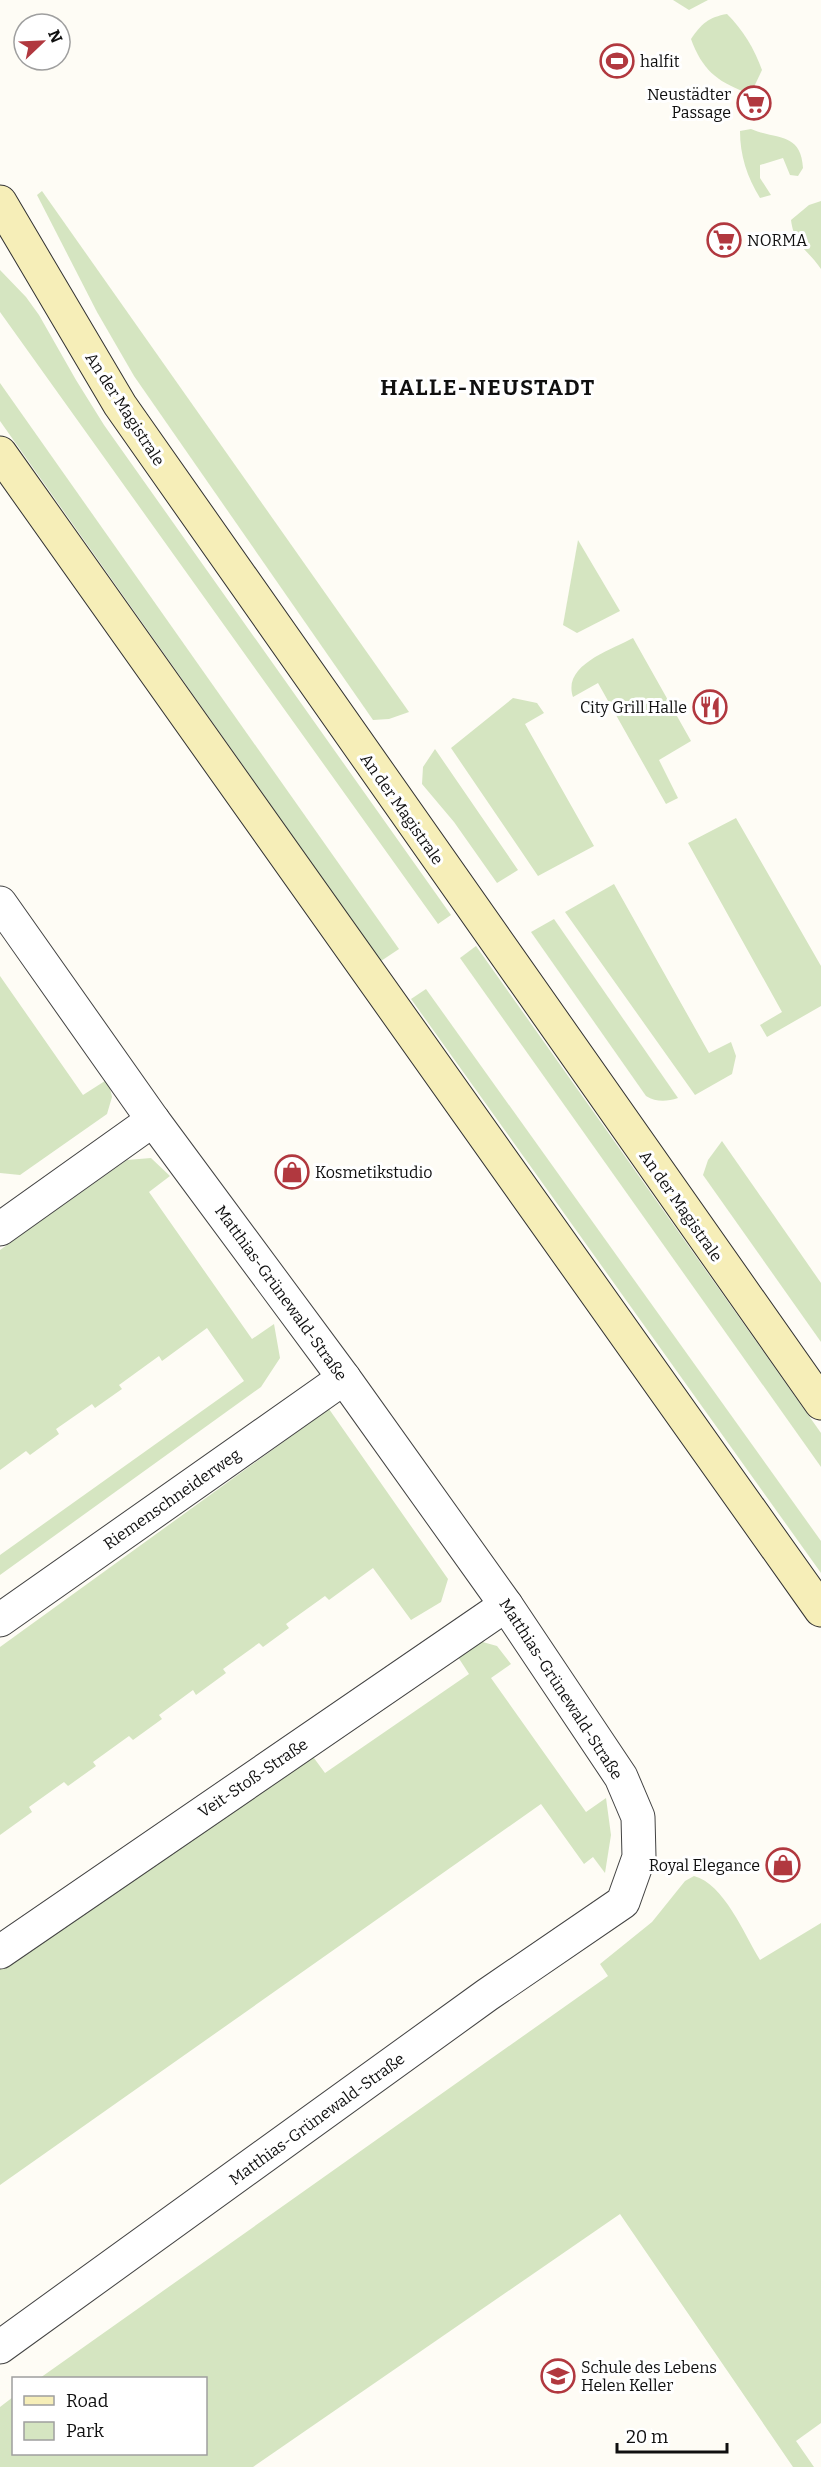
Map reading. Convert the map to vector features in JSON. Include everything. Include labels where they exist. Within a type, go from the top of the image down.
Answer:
[{"type":"main road","name":"An der Magistrale","points":[[0,202],[120,405],[821,1403]]},
{"type":"main road","points":[[0,453],[821,1610]]},
{"type":"street","name":"Matthias-Grünewald-Straße","points":[[0,903],[153,1120],[344,1378],[506,1605],[621,1777],[638,1817],[639,1857],[623,1902],[488,1995],[0,2347]]},
{"type":"street","points":[[5,1214],[153,1120]]},
{"type":"street","name":"Riemenschneiderweg","points":[[0,1620],[344,1378]]},
{"type":"street","name":"Veit-Stoß-Straße","points":[[0,1952],[506,1605]]},
{"type":"green space","points":[[673,0],[708,0],[689,10]]},
{"type":"green space","points":[[727,14],[748,40],[762,70],[753,89],[745,92],[711,73],[700,58],[691,39],[706,22]]},
{"type":"green space","points":[[751,129],[786,139],[792,143],[798,148],[803,168],[798,176],[790,175],[783,158],[760,165],[760,178],[771,195],[760,198],[751,182],[741,149],[740,131]]},
{"type":"green space","points":[[42,191],[409,712],[389,719],[373,720],[134,376],[97,312],[37,195]]},
{"type":"green space","points":[[821,201],[821,269],[798,241],[791,220],[809,205]]},
{"type":"green space","points":[[0,270],[26,297],[39,315],[104,425],[451,915],[438,924],[0,312]]},
{"type":"green space","points":[[0,383],[399,949],[381,961],[0,421]]},
{"type":"green space","points":[[578,540],[620,611],[577,633],[563,625]]},
{"type":"green space","points":[[633,638],[691,741],[659,760],[678,798],[666,804],[598,683],[573,697],[572,686],[581,667]]},
{"type":"green space","points":[[513,698],[537,703],[544,713],[525,724],[594,846],[538,876],[451,748]]},
{"type":"green space","points":[[435,749],[518,870],[497,883],[454,822],[422,784],[423,767]]},
{"type":"green space","points":[[736,818],[821,966],[821,1006],[767,1037],[760,1025],[782,1012],[688,843]]},
{"type":"green space","points":[[614,884],[709,1053],[731,1042],[736,1056],[732,1074],[695,1095],[565,912]]},
{"type":"green space","points":[[554,919],[678,1098],[661,1101],[646,1096],[531,932]]},
{"type":"green space","points":[[476,946],[821,1433],[821,1467],[460,958]]},
{"type":"green space","points":[[0,976],[83,1095],[108,1079],[112,1097],[107,1114],[20,1175],[0,1173]]},
{"type":"green space","points":[[426,989],[821,1541],[821,1573],[411,999]]},
{"type":"green space","points":[[722,1141],[821,1283],[821,1342],[703,1175],[708,1160]]},
{"type":"green space","points":[[151,1158],[170,1176],[149,1192],[252,1339],[274,1324],[280,1358],[261,1387],[0,1575],[0,1555],[244,1381],[207,1328],[162,1361],[159,1356],[119,1385],[122,1389],[95,1408],[92,1404],[56,1429],[59,1434],[30,1455],[26,1451],[0,1470],[0,1250],[127,1160]]},
{"type":"green space","points":[[329,1409],[448,1579],[441,1602],[411,1620],[373,1568],[329,1600],[325,1596],[286,1624],[289,1628],[263,1647],[259,1643],[223,1669],[226,1673],[196,1695],[193,1690],[159,1715],[162,1719],[133,1740],[129,1736],[93,1762],[96,1766],[68,1786],[64,1782],[29,1807],[32,1812],[0,1835],[0,1647]]},
{"type":"green space","points":[[479,1641],[497,1646],[511,1664],[491,1678],[586,1812],[606,1798],[611,1835],[605,1873],[593,1857],[584,1864],[541,1804],[0,2185],[0,1967],[311,1754],[325,1773],[469,1674],[456,1654]]},
{"type":"green space","points":[[694,1876],[715,1889],[732,1911],[760,1960],[821,1923],[821,2423],[796,2441],[814,2467],[793,2467],[620,2214],[253,2467],[0,2467],[0,2407],[12,2398],[12,2455],[207,2455],[207,2377],[41,2377],[608,1976],[600,1964],[652,1922],[685,1881]]},
{"type":"place","name":"halfit","points":[[617,61]]},
{"type":"place","name":"Neustädter Passage","points":[[754,103]]},
{"type":"place","name":"NORMA","points":[[724,240]]},
{"type":"place","name":"City Grill Halle","points":[[710,707]]},
{"type":"place","name":"Kosmetikstudio","points":[[292,1172]]},
{"type":"place","name":"Royal Elegance","points":[[783,1865]]},
{"type":"place","name":"Schule des Lebens Helen Keller","points":[[558,2376]]},
{"type":"district","name":"HALLE-NEUSTADT","points":[[488,387]]}]
